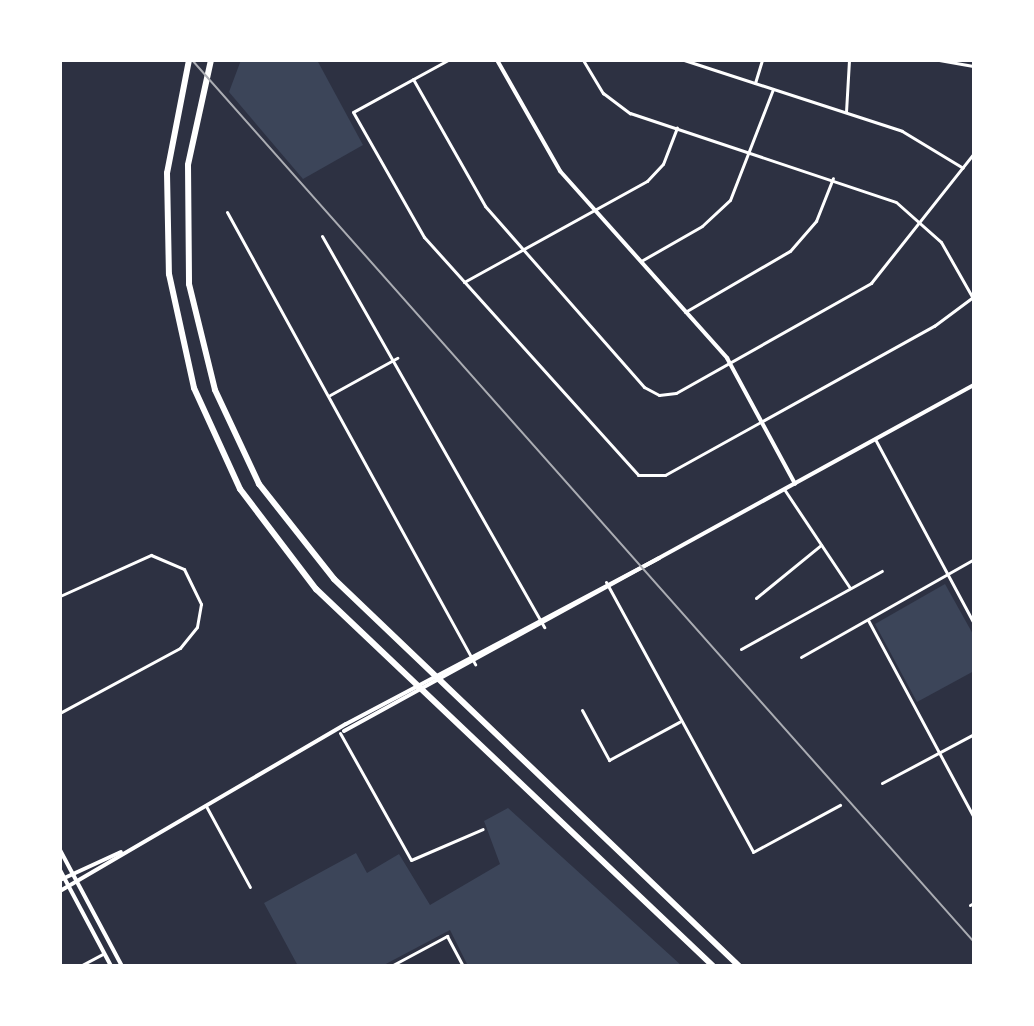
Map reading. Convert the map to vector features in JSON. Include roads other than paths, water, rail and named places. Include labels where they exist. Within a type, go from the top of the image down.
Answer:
[{"type":"highway","points":[[189,60],[176,111],[166,188],[169,274],[206,422],[282,550],[403,672],[713,966]]},
{"type":"highway","points":[[211,60],[196,114],[187,256],[215,390],[279,516],[420,661],[739,966]]},
{"type":"main road","points":[[497,60],[550,156],[729,364],[795,484]]},
{"type":"main road","points":[[342,732],[540,618],[606,582],[659,558],[974,385]]},
{"type":"main road","points":[[60,891],[121,852],[611,590],[659,558]]},
{"type":"main road","points":[[60,850],[122,966]]},
{"type":"main road","points":[[62,879],[121,852]]},
{"type":"main road","points":[[60,870],[62,879],[69,886],[111,966]]},
{"type":"street","points":[[448,60],[353,112],[409,216],[631,471],[648,478],[761,422],[973,298],[922,221],[882,194],[677,128],[616,105],[583,60]]},
{"type":"street","points":[[684,60],[911,134],[963,168]]},
{"type":"street","points":[[755,83],[762,60]]},
{"type":"street","points":[[846,112],[849,60]]},
{"type":"street","points":[[939,60],[974,66]]},
{"type":"street","points":[[413,79],[474,191],[523,250],[659,395],[729,364],[865,287],[922,221],[974,153]]},
{"type":"street","points":[[640,261],[712,218],[738,188],[773,89]]},
{"type":"street","points":[[464,282],[654,175],[677,128]]},
{"type":"street","points":[[685,312],[790,251],[816,221],[833,178]]},
{"type":"street","points":[[227,212],[475,664]]},
{"type":"street","points":[[322,236],[397,358],[544,627]]},
{"type":"street","points":[[329,395],[397,358]]},
{"type":"street","points":[[875,439],[974,624]]},
{"type":"street","points":[[784,489],[850,588]]},
{"type":"street","points":[[756,598],[821,545]]},
{"type":"street","points":[[60,596],[142,556],[173,561],[193,580],[201,611],[185,644],[60,713]]},
{"type":"street","points":[[801,657],[974,559]]},
{"type":"street","points":[[741,649],[882,571]]},
{"type":"street","points":[[606,582],[679,722],[753,852],[840,805]]},
{"type":"street","points":[[868,620],[974,818]]},
{"type":"street","points":[[582,710],[609,760],[679,722]]},
{"type":"street","points":[[342,732],[411,860],[483,829]]},
{"type":"street","points":[[882,783],[974,734]]},
{"type":"street","points":[[206,806],[250,887]]},
{"type":"street","points":[[391,966],[447,936],[463,966]]},
{"type":"street","points":[[80,966],[104,953]]},
{"type":"railway","points":[[192,60],[974,942]]}]
